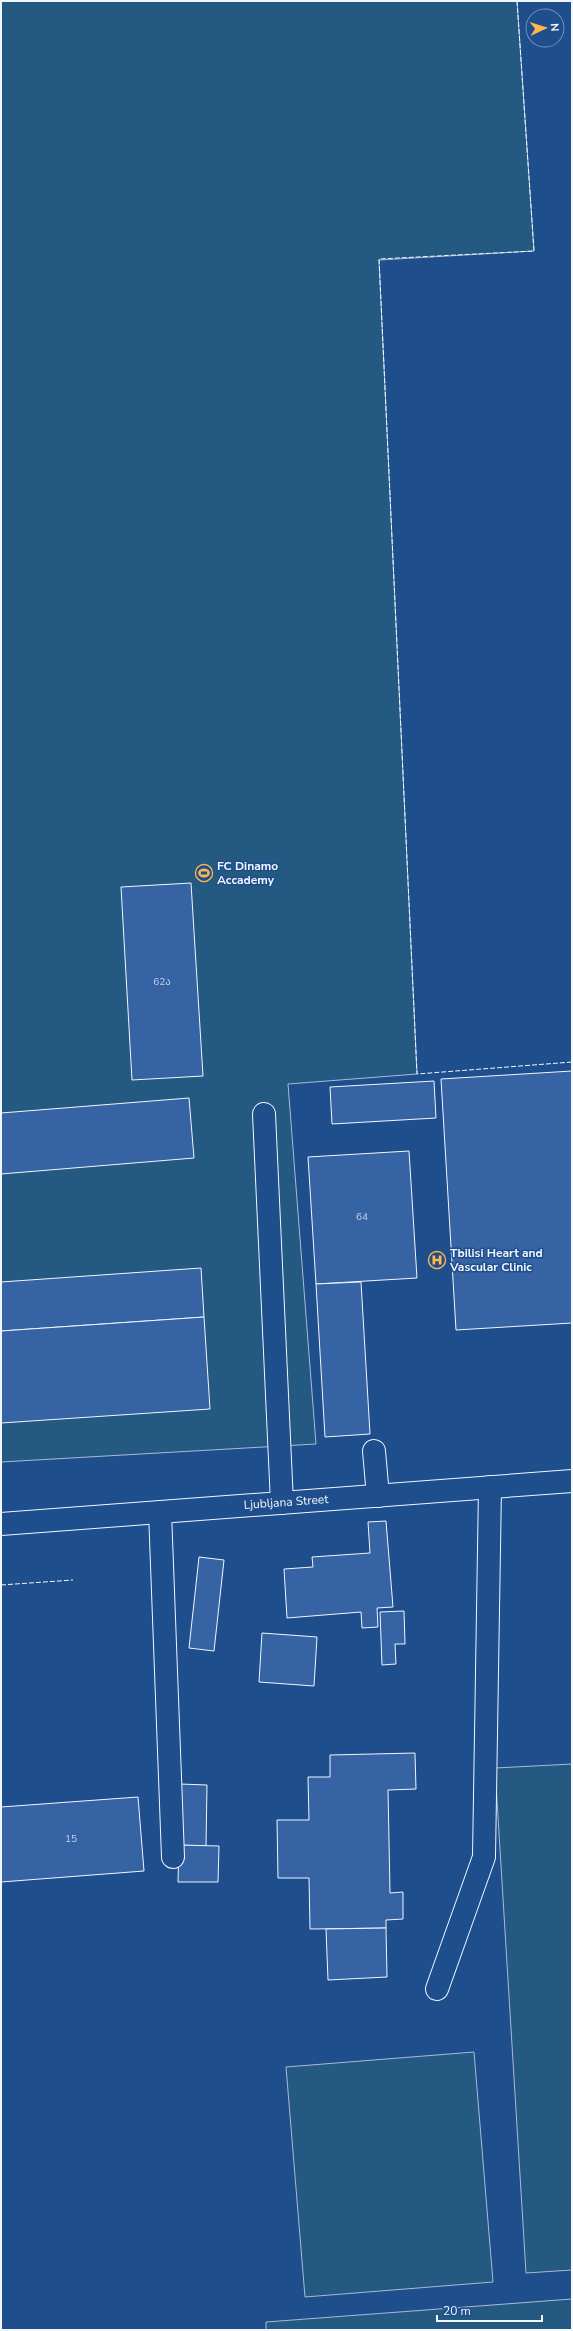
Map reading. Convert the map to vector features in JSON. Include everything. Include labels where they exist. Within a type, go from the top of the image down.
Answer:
[{"type":"street","points":[[264,1114],[282,1503]]},
{"type":"street","points":[[374,1451],[378,1496]]},
{"type":"street","name":"Ljubljana Street","points":[[1,1524],[572,1481]]},
{"type":"street","points":[[437,1989],[484,1857],[490,1487]]},
{"type":"street","points":[[160,1512],[173,1857]]},
{"type":"shaded area","name":"FC Dinamo Accademy","points":[[1,1],[517,1],[534,251],[379,260],[417,1074],[288,1084],[316,1444],[1,1462]]},
{"type":"shaded area","points":[[572,1764],[572,2270],[526,2273],[495,1768]]},
{"type":"shaded area","points":[[474,2052],[493,2282],[305,2297],[286,2067]]},
{"type":"shaded area","points":[[572,2299],[572,2330],[266,2330],[266,2322]]},
{"type":"building","points":[[191,883],[203,1076],[132,1080],[121,887]]},
{"type":"building","points":[[572,1071],[572,1323],[456,1330],[441,1079]]},
{"type":"building","points":[[434,1081],[436,1118],[332,1124],[330,1087]]},
{"type":"building","points":[[189,1098],[194,1158],[1,1174],[1,1113]]},
{"type":"building","points":[[409,1151],[417,1278],[316,1284],[308,1157]]},
{"type":"building","points":[[201,1268],[204,1317],[1,1331],[1,1282]]},
{"type":"building","points":[[361,1282],[370,1434],[325,1437],[316,1284]]},
{"type":"building","points":[[204,1317],[210,1409],[1,1423],[1,1331]]},
{"type":"building","points":[[386,1521],[393,1607],[377,1608],[378,1627],[362,1628],[361,1612],[287,1618],[284,1569],[313,1567],[312,1557],[370,1553],[368,1522]]},
{"type":"building","points":[[199,1557],[224,1560],[214,1651],[189,1648]]},
{"type":"building","points":[[404,1611],[405,1644],[395,1644],[396,1664],[382,1665],[380,1612]]},
{"type":"building","points":[[262,1633],[317,1637],[314,1686],[259,1682]]},
{"type":"building","points":[[415,1753],[416,1789],[388,1790],[390,1893],[403,1892],[403,1919],[386,1920],[386,1928],[310,1929],[309,1878],[278,1878],[277,1820],[309,1820],[308,1777],[330,1777],[330,1755]]},
{"type":"building","points":[[180,1784],[207,1785],[206,1846],[179,1845]]},
{"type":"building","points":[[138,1797],[144,1871],[1,1882],[1,1807]]},
{"type":"building","points":[[179,1845],[219,1846],[218,1882],[178,1882]]},
{"type":"building","points":[[386,1928],[387,1977],[328,1980],[326,1929]]},
{"type":"fence","points":[[517,1],[534,251],[379,259],[417,1074],[572,1062]]},
{"type":"fence","points":[[1,1585],[73,1580]]},
{"type":"place","name":"FC Dinamo Accademy","points":[[204,873]]},
{"type":"place","name":"Tbilisi Heart and Vascular Clinic","points":[[437,1260]]}]
